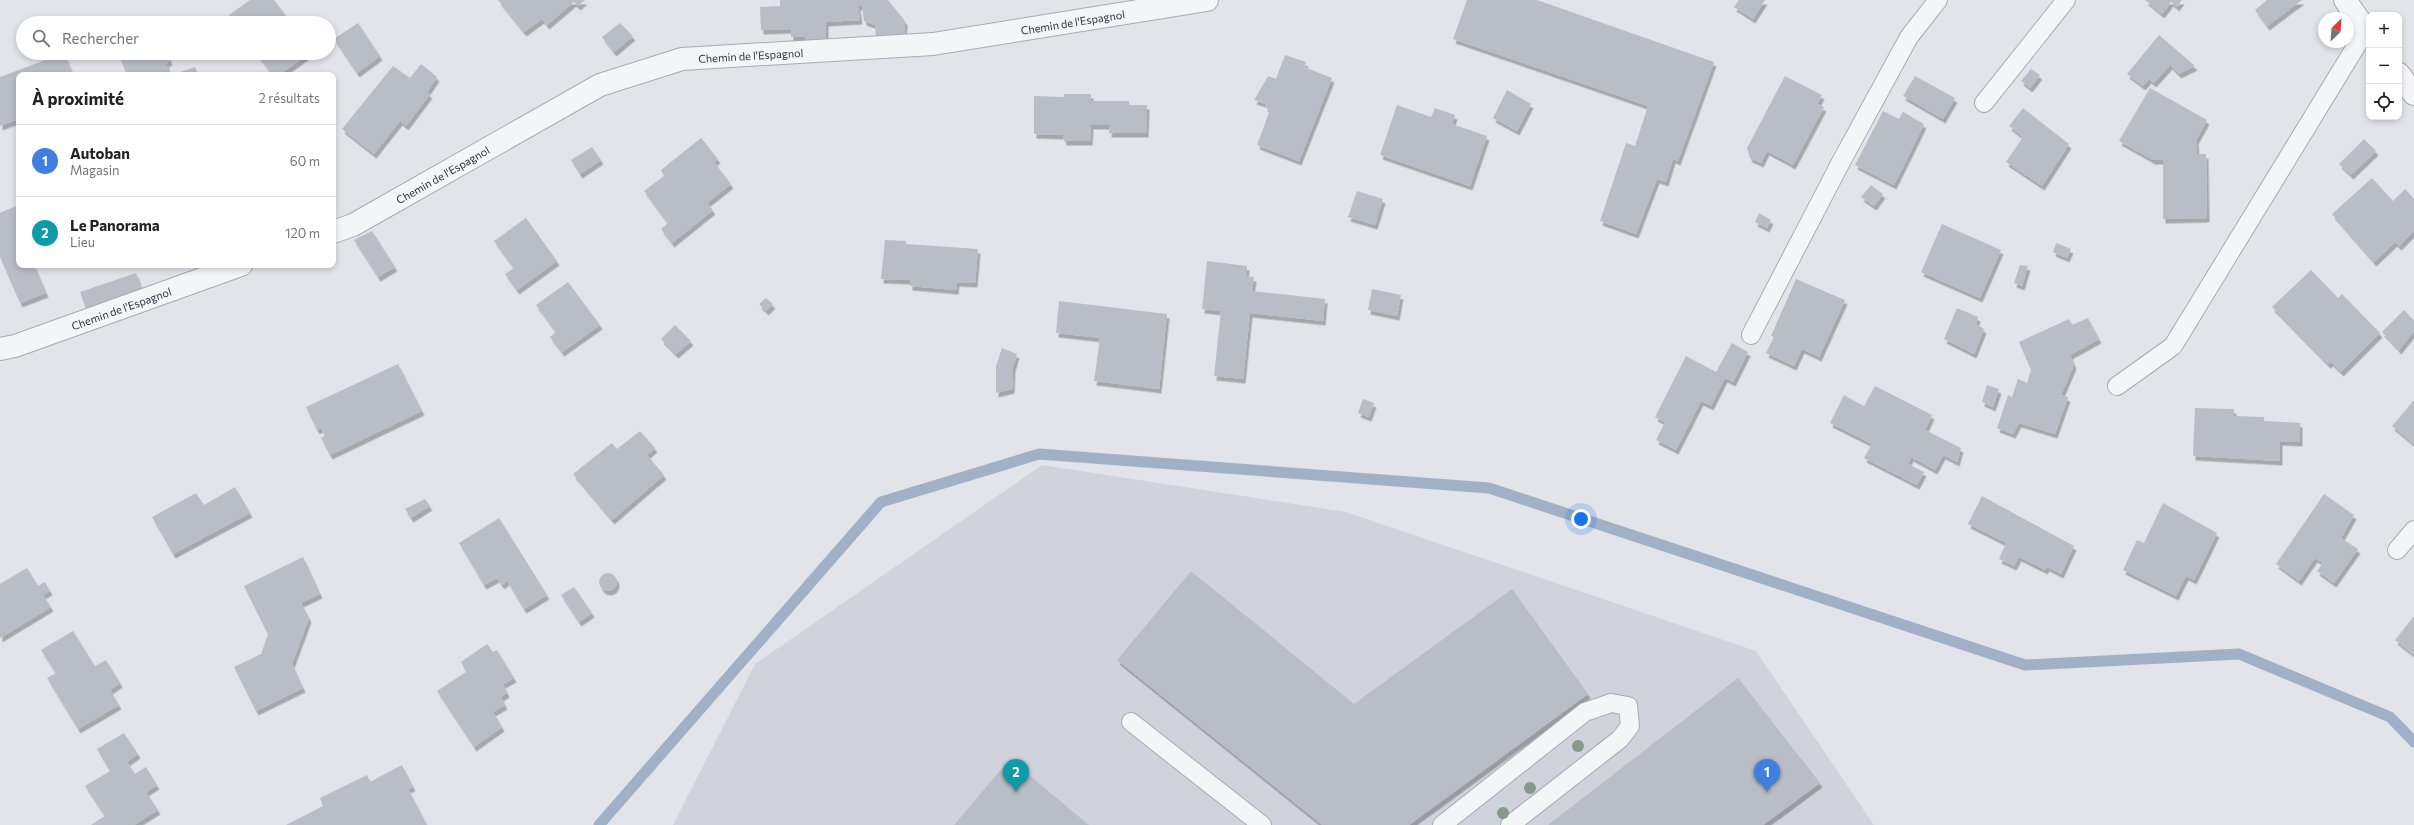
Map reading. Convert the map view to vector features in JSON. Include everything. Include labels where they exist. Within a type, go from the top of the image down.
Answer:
[{"type":"street","name":"Chemin de l'Espagnol","points":[[336,231],[353,225],[600,85],[682,59],[934,44],[1207,0]]},
{"type":"street","points":[[2345,0],[2366,31]]},
{"type":"street","points":[[2402,78],[2414,94]]},
{"type":"street","name":"Chemin de l'Espagnol","points":[[0,349],[15,346],[233,268]]},
{"type":"lane","points":[[1751,335],[1842,160],[1909,36],[1938,0]]},
{"type":"lane","points":[[1984,103],[2066,0]]},
{"type":"lane","points":[[2116,386],[2172,346],[2366,34]]},
{"type":"lane","points":[[2397,550],[2414,530]]},
{"type":"lane","points":[[1442,825],[1585,712],[1611,703],[1628,706],[1630,726],[1620,739],[1510,825]]},
{"type":"lane","points":[[1131,722],[1262,825]]},
{"type":"shaded area","points":[[1042,465],[1346,512],[1756,651],[1874,825],[673,825],[755,664]]},
{"type":"building","points":[[250,0],[274,0],[287,16],[230,16]]},
{"type":"building","points":[[498,0],[585,0],[578,6],[574,2],[547,25],[542,19],[524,32]]},
{"type":"building","points":[[780,0],[888,0],[905,21],[904,35],[876,37],[875,25],[864,21],[862,6],[858,6],[860,20],[826,22],[826,40],[805,41],[806,36],[791,37],[791,29],[761,30],[760,7],[780,6]]},
{"type":"building","points":[[1467,0],[1537,0],[1714,62],[1678,161],[1673,159],[1666,182],[1657,179],[1636,234],[1600,221],[1626,143],[1635,146],[1648,106],[1453,39]]},
{"type":"building","points":[[1739,0],[1765,0],[1753,19],[1734,7]]},
{"type":"building","points":[[2145,0],[2182,0],[2177,7],[2171,2],[2162,14]]},
{"type":"building","points":[[2267,0],[2302,0],[2267,26],[2255,10]]},
{"type":"building","points":[[358,23],[380,56],[357,73],[336,42],[336,38]]},
{"type":"building","points":[[620,23],[633,36],[614,52],[602,37]]},
{"type":"building","points":[[2159,35],[2195,66],[2179,74],[2170,65],[2154,83],[2149,79],[2143,86],[2127,74]]},
{"type":"building","points":[[1285,55],[1306,62],[1304,67],[1332,78],[1299,161],[1257,145],[1270,110],[1265,107],[1266,104],[1254,100],[1268,76],[1276,79]]},
{"type":"building","points":[[45,60],[67,60],[72,72],[16,72],[16,120],[0,126],[0,77]]},
{"type":"building","points":[[121,60],[170,61],[166,63],[169,72],[126,72]]},
{"type":"building","points":[[261,60],[300,60],[283,72],[271,72]]},
{"type":"building","points":[[421,64],[437,77],[427,92],[430,94],[406,126],[400,121],[374,154],[342,129],[393,66],[410,78]]},
{"type":"building","points":[[195,67],[197,72],[181,72]]},
{"type":"building","points":[[2031,69],[2040,75],[2030,88],[2021,81]]},
{"type":"building","points":[[1785,76],[1822,95],[1817,104],[1824,107],[1793,165],[1767,151],[1761,163],[1750,158],[1747,148]]},
{"type":"building","points":[[1915,76],[1955,98],[1943,119],[1903,96]]},
{"type":"building","points":[[2150,88],[2207,120],[2196,140],[2197,154],[2206,154],[2207,218],[2163,219],[2163,160],[2153,160],[2119,141]]},
{"type":"building","points":[[1507,90],[1531,104],[1517,131],[1493,118]]},
{"type":"building","points":[[1064,94],[1091,94],[1091,101],[1129,101],[1129,105],[1147,105],[1146,133],[1109,133],[1110,125],[1091,125],[1090,141],[1064,141],[1063,135],[1034,134],[1034,96],[1064,97]]},
{"type":"building","points":[[1397,105],[1431,117],[1435,108],[1455,115],[1452,124],[1487,136],[1470,186],[1380,155]]},
{"type":"building","points":[[2023,108],[2069,144],[2042,186],[2006,162],[2023,137],[2009,126]]},
{"type":"building","points":[[1883,111],[1899,119],[1903,112],[1924,124],[1894,185],[1855,165]]},
{"type":"building","points":[[701,138],[718,159],[714,162],[731,184],[707,203],[713,210],[672,243],[661,229],[668,223],[644,191],[664,176],[661,170]]},
{"type":"building","points":[[2364,139],[2376,151],[2351,175],[2339,164]]},
{"type":"building","points":[[592,147],[601,160],[580,174],[571,160]]},
{"type":"building","points":[[2372,178],[2393,201],[2405,189],[2414,199],[2414,231],[2399,246],[2395,242],[2374,262],[2332,214]]},
{"type":"building","points":[[1871,185],[1883,194],[1874,206],[1861,197]]},
{"type":"building","points":[[1357,191],[1383,199],[1375,225],[1348,217]]},
{"type":"building","points":[[16,206],[16,268],[35,268],[46,293],[20,303],[0,257],[0,213]]},
{"type":"building","points":[[1759,213],[1771,220],[1767,228],[1755,222]]},
{"type":"building","points":[[526,218],[557,261],[517,290],[505,274],[514,268],[494,241]]},
{"type":"building","points":[[1942,224],[2001,250],[1980,298],[1921,272]]},
{"type":"building","points":[[372,231],[395,267],[378,277],[354,240]]},
{"type":"building","points":[[885,240],[906,241],[906,244],[978,249],[975,283],[957,282],[956,290],[910,286],[910,280],[881,279]]},
{"type":"building","points":[[2056,243],[2071,249],[2067,258],[2053,252]]},
{"type":"building","points":[[1207,261],[1247,266],[1246,276],[1254,277],[1252,291],[1325,299],[1323,321],[1250,313],[1243,379],[1214,376],[1221,311],[1202,309]]},
{"type":"building","points":[[2020,265],[2028,266],[2022,286],[2014,283]]},
{"type":"building","points":[[2311,270],[2338,298],[2342,294],[2380,333],[2341,372],[2331,362],[2328,364],[2272,307]]},
{"type":"building","points":[[136,273],[142,290],[86,309],[80,292]]},
{"type":"building","points":[[1796,279],[1845,300],[1819,357],[1802,349],[1794,366],[1766,353],[1774,337],[1771,336]]},
{"type":"building","points":[[568,282],[600,325],[562,352],[550,337],[556,332],[536,305]]},
{"type":"building","points":[[1372,289],[1401,295],[1397,316],[1368,310]]},
{"type":"building","points":[[766,298],[773,304],[766,311],[759,304]]},
{"type":"building","points":[[1059,301],[1167,314],[1159,389],[1094,381],[1100,338],[1056,333]]},
{"type":"building","points":[[1957,308],[1978,317],[1976,324],[1984,329],[1974,354],[1944,339]]},
{"type":"building","points":[[2404,310],[2414,320],[2414,331],[2399,350],[2382,332]]},
{"type":"building","points":[[2088,318],[2099,339],[2070,355],[2074,365],[2061,395],[2068,397],[2055,434],[2019,423],[2013,434],[1997,428],[2008,395],[2012,397],[2018,379],[2027,383],[2031,370],[2019,342],[2069,319],[2072,325]]},
{"type":"building","points":[[675,325],[691,341],[676,354],[661,339]]},
{"type":"building","points":[[1732,343],[1748,352],[1733,382],[1725,378],[1711,406],[1701,401],[1676,450],[1656,440],[1665,422],[1655,417],[1686,356],[1716,372]]},
{"type":"building","points":[[1002,348],[1017,354],[1013,367],[1012,389],[996,393],[996,366]]},
{"type":"building","points":[[398,364],[422,411],[330,455],[321,438],[325,436],[321,428],[317,430],[306,407]]},
{"type":"building","points":[[1987,385],[1999,389],[1993,407],[1982,402]]},
{"type":"building","points":[[1875,386],[1932,415],[1925,430],[1961,448],[1957,462],[1943,455],[1935,470],[1911,457],[1908,464],[1924,472],[1917,485],[1864,458],[1872,444],[1830,423],[1844,395],[1864,406]]},
{"type":"building","points":[[1363,399],[1374,403],[1369,417],[1358,413]]},
{"type":"building","points":[[2414,400],[2414,444],[2392,426]]},
{"type":"building","points":[[2195,408],[2234,409],[2234,416],[2264,417],[2264,421],[2300,423],[2300,442],[2280,441],[2280,461],[2193,456]]},
{"type":"building","points":[[640,431],[655,448],[647,455],[664,475],[612,520],[573,474],[612,443],[617,449]]},
{"type":"building","points":[[235,487],[250,513],[173,554],[152,517],[196,493],[204,505]]},
{"type":"building","points":[[2324,494],[2354,515],[2341,538],[2358,549],[2334,583],[2317,571],[2323,563],[2315,558],[2299,581],[2276,564]]},
{"type":"building","points":[[1982,496],[2074,546],[2061,574],[2047,567],[2045,570],[2019,557],[2014,566],[1999,559],[2006,543],[1968,524]]},
{"type":"building","points":[[425,499],[430,506],[411,518],[405,509]]},
{"type":"building","points":[[2163,503],[2217,533],[2194,580],[2186,576],[2176,596],[2123,570],[2137,540],[2144,543]]},
{"type":"building","points":[[499,518],[547,595],[524,609],[507,581],[502,585],[497,578],[484,585],[459,543]]},
{"type":"building","points":[[303,557],[320,594],[301,603],[309,618],[292,664],[303,688],[256,711],[234,667],[261,654],[268,634],[244,586]]},
{"type":"building","points":[[27,568],[38,586],[45,582],[50,591],[43,595],[51,607],[0,638],[0,584]]},
{"type":"building","points":[[1191,571],[1354,704],[1512,589],[1588,694],[1409,825],[1322,825],[1117,660]]},
{"type":"building","points":[[608,573],[614,576],[617,582],[614,588],[608,591],[602,588],[599,582],[602,576]]},
{"type":"building","points":[[574,587],[592,613],[579,622],[561,595]]},
{"type":"building","points":[[2414,616],[2414,655],[2395,640]]},
{"type":"building","points":[[73,631],[95,666],[106,660],[120,683],[110,690],[119,705],[78,729],[47,678],[56,673],[41,650]]},
{"type":"building","points":[[487,644],[493,652],[497,650],[514,678],[503,684],[507,693],[501,697],[505,705],[493,712],[502,727],[474,747],[437,691],[466,672],[461,662]]},
{"type":"building","points":[[1738,678],[1820,783],[1763,825],[1548,825]]},
{"type":"building","points":[[124,733],[138,754],[127,762],[135,774],[146,767],[157,785],[146,792],[158,810],[134,825],[91,825],[105,816],[85,786],[110,771],[97,749]]},
{"type":"building","points":[[1010,759],[1089,825],[954,825]]},
{"type":"building","points":[[402,765],[413,787],[408,789],[427,825],[286,825],[323,806],[320,798],[367,775],[370,782]]},
{"type":"waterway","points":[[599,825],[881,502],[1039,454],[1489,488],[2025,665],[2239,654],[2390,717],[2414,742]]},
{"type":"place","name":"Le Panorama","points":[[1016,792]]},
{"type":"place","name":"Autoban","points":[[1767,792]]}]
